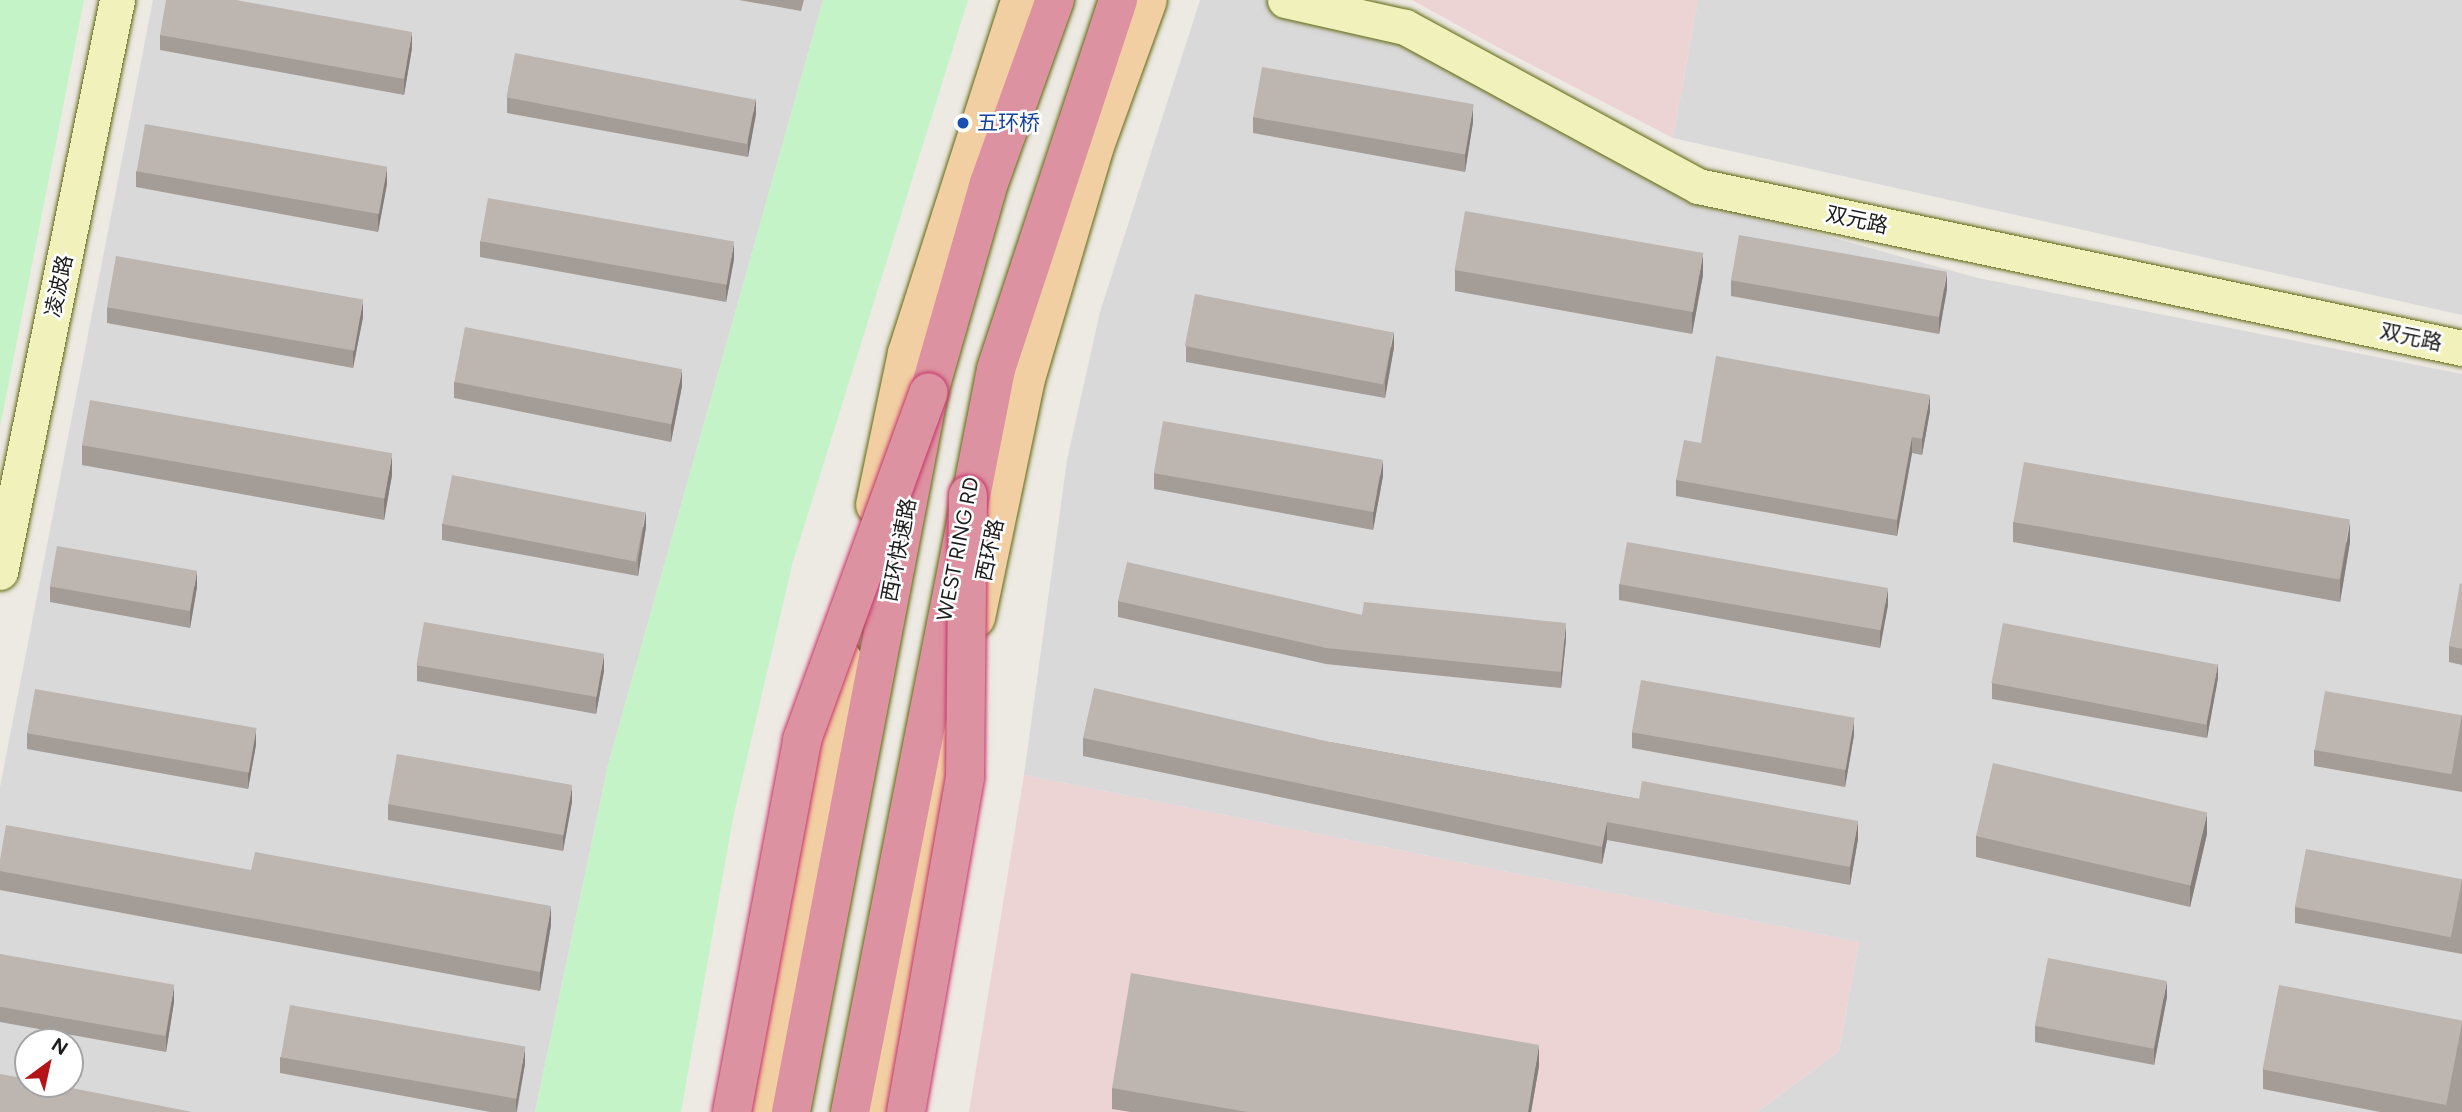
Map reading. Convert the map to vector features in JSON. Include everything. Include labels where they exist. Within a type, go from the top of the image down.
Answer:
[{"type":"highway","name":"西环快速路","points":[[791,1112],[929,392],[989,183],[1055,0]]},
{"type":"highway","name":"WEST RING RD","points":[[850,1112],[968,495],[1000,355],[1118,0]]},
{"type":"highway","points":[[732,1112],[802,740],[929,392]]},
{"type":"highway","points":[[906,1112],[965,777],[968,495]]},
{"type":"main road","points":[[757,1112],[907,354],[1020,0]]},
{"type":"main road","name":"西环路","points":[[882,1112],[931,829],[1026,379],[1094,149],[1148,0]]},
{"type":"street","name":"凌波路","points":[[0,572],[117,0]]},
{"type":"street","name":"双元路","points":[[1285,0],[1405,27],[1698,186],[2462,348]]},
{"type":"shaded area","points":[[153,0],[823,0],[608,765],[535,1112],[0,1112],[0,787]]},
{"type":"shaded area","points":[[1200,0],[1266,0],[1390,35],[1495,96],[1726,208],[1978,278],[2462,374],[2462,1112],[1757,1112],[1839,1051],[1859,942],[1024,775],[1067,460],[1100,312]]},
{"type":"shaded area","points":[[1412,0],[1698,0],[1673,138],[1501,49]]},
{"type":"shaded area","points":[[1698,0],[2462,0],[2462,315],[1673,138]]},
{"type":"shaded area","points":[[1024,775],[1859,942],[1839,1051],[1757,1112],[969,1112]]},
{"type":"green space","points":[[0,0],[84,0],[0,427]]},
{"type":"green space","points":[[823,0],[968,0],[792,565],[733,818],[681,1112],[535,1112],[608,765]]},
{"type":"building","points":[[166,0],[236,0],[412,32],[404,79],[160,35]]},
{"type":"building","points":[[515,53],[755,100],[747,144],[506,97]]},
{"type":"building","points":[[1262,67],[1474,104],[1465,155],[1253,117]]},
{"type":"building","points":[[145,124],[387,167],[379,214],[137,171]]},
{"type":"building","points":[[488,198],[734,241],[727,285],[480,241]]},
{"type":"building","points":[[1465,211],[1703,253],[1693,312],[1455,270]]},
{"type":"building","points":[[1739,235],[1947,272],[1939,317],[1731,280]]},
{"type":"building","points":[[116,256],[363,300],[354,351],[107,307]]},
{"type":"building","points":[[1195,294],[1393,333],[1383,385],[1185,346]]},
{"type":"building","points":[[465,327],[682,369],[671,424],[454,382]]},
{"type":"building","points":[[1716,356],[1930,395],[1922,439],[1912,437],[1897,520],[1676,480],[1684,440],[1701,443]]},
{"type":"building","points":[[90,400],[392,453],[384,499],[82,445]]},
{"type":"building","points":[[1163,421],[1383,460],[1373,512],[1154,473]]},
{"type":"building","points":[[2024,462],[2350,519],[2339,580],[2013,522]]},
{"type":"building","points":[[452,475],[645,513],[636,562],[442,524]]},
{"type":"building","points":[[1627,542],[1888,588],[1881,630],[1620,584]]},
{"type":"building","points":[[57,546],[197,571],[190,611],[50,586]]},
{"type":"building","points":[[1127,562],[1362,615],[1364,602],[1566,623],[1561,672],[1326,648],[1118,601]]},
{"type":"building","points":[[2460,583],[2462,584],[2462,649],[2449,646]]},
{"type":"building","points":[[424,622],[604,654],[597,697],[416,665]]},
{"type":"building","points":[[2003,623],[2218,665],[2206,725],[1991,683]]},
{"type":"building","points":[[1641,680],[1855,718],[1845,770],[1632,732]]},
{"type":"building","points":[[1094,688],[1330,742],[1639,799],[1642,781],[1858,821],[1850,867],[1607,822],[1602,847],[1083,738]]},
{"type":"building","points":[[35,689],[257,728],[249,772],[27,733]]},
{"type":"building","points":[[2325,691],[2462,715],[2451,774],[2315,750]]},
{"type":"building","points":[[397,754],[572,785],[563,835],[388,804]]},
{"type":"building","points":[[1993,763],[2207,812],[2190,886],[1976,836]]},
{"type":"building","points":[[6,825],[251,870],[255,852],[551,906],[540,972],[0,871]]},
{"type":"building","points":[[2306,849],[2462,879],[2451,937],[2295,907]]},
{"type":"building","points":[[0,954],[174,985],[165,1036],[0,1007]]},
{"type":"building","points":[[2048,958],[2167,981],[2154,1049],[2035,1026]]},
{"type":"building","points":[[1131,973],[1539,1045],[1528,1112],[1247,1112],[1112,1088]]},
{"type":"building","points":[[2279,985],[2462,1021],[2446,1105],[2263,1069]]},
{"type":"building","points":[[290,1005],[525,1047],[516,1099],[281,1057]]},
{"type":"building","points":[[0,1074],[14,1076],[14,1098],[84,1098],[84,1090],[192,1112],[0,1112]]},
{"type":"place","name":"五环桥","points":[[963,123]]}]
